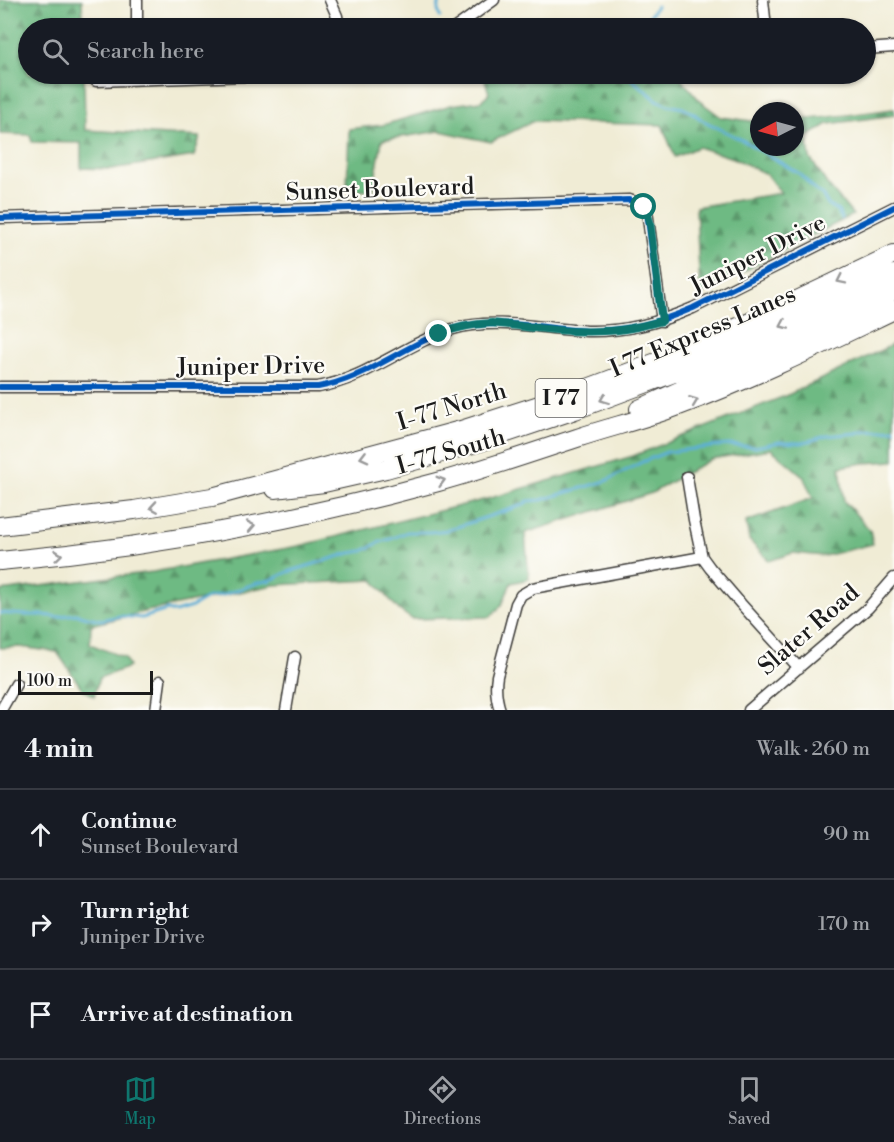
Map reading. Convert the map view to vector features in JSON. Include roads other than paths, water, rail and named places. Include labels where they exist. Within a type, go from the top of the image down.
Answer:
[{"type":"highway","name":"I-77 North","points":[[0,526],[134,510],[212,497],[496,420],[564,397],[722,335],[894,254]]},
{"type":"highway","name":"I 77 Express Lanes","points":[[212,497],[340,480],[480,442],[565,414],[693,365],[788,324],[894,274]]},
{"type":"highway","name":"I 77 Express Lanes","points":[[578,437],[894,291]]},
{"type":"highway","name":"I-77 South","points":[[0,561],[139,545],[218,532],[369,500],[447,479],[654,415],[709,395],[812,350],[894,310]]},
{"type":"street","points":[[137,0],[137,18]]},
{"type":"street","points":[[330,0],[337,18]]},
{"type":"street","points":[[469,18],[494,0]]},
{"type":"street","points":[[764,0],[765,18]]},
{"type":"street","points":[[876,48],[894,47]]},
{"type":"street","name":"Sunset Boulevard","points":[[0,218],[636,201],[647,211],[662,321]]},
{"type":"street","name":"Juniper Drive","points":[[0,387],[318,387],[341,382],[439,334],[466,325],[492,323],[602,332],[633,328],[662,321],[693,308],[894,207]]},
{"type":"street","points":[[687,477],[702,557],[799,668]]},
{"type":"street","points":[[500,710],[495,685],[513,612],[521,595],[533,588],[702,557]]},
{"type":"street","name":"Slater Road","points":[[749,710],[868,608],[894,578]]},
{"type":"street","points":[[286,710],[295,657]]},
{"type":"street","points":[[156,710],[160,681]]},
{"type":"street","points":[[1,710],[15,684]]},
{"type":"waterway","points":[[440,0],[438,10],[440,17]]},
{"type":"waterway","points":[[648,18],[656,6]]},
{"type":"waterway","points":[[638,84],[657,100],[693,113],[800,174],[816,191],[822,194],[828,205],[838,211],[842,219]]},
{"type":"waterway","points":[[0,613],[57,617],[75,614],[101,620],[120,616],[142,618],[167,610],[175,612],[192,607],[209,597],[223,595],[271,580],[288,572],[363,551],[407,532],[448,530],[523,505],[528,501],[541,500],[606,481],[667,452],[728,445],[755,447],[780,442],[801,443],[827,436],[894,429]]}]
